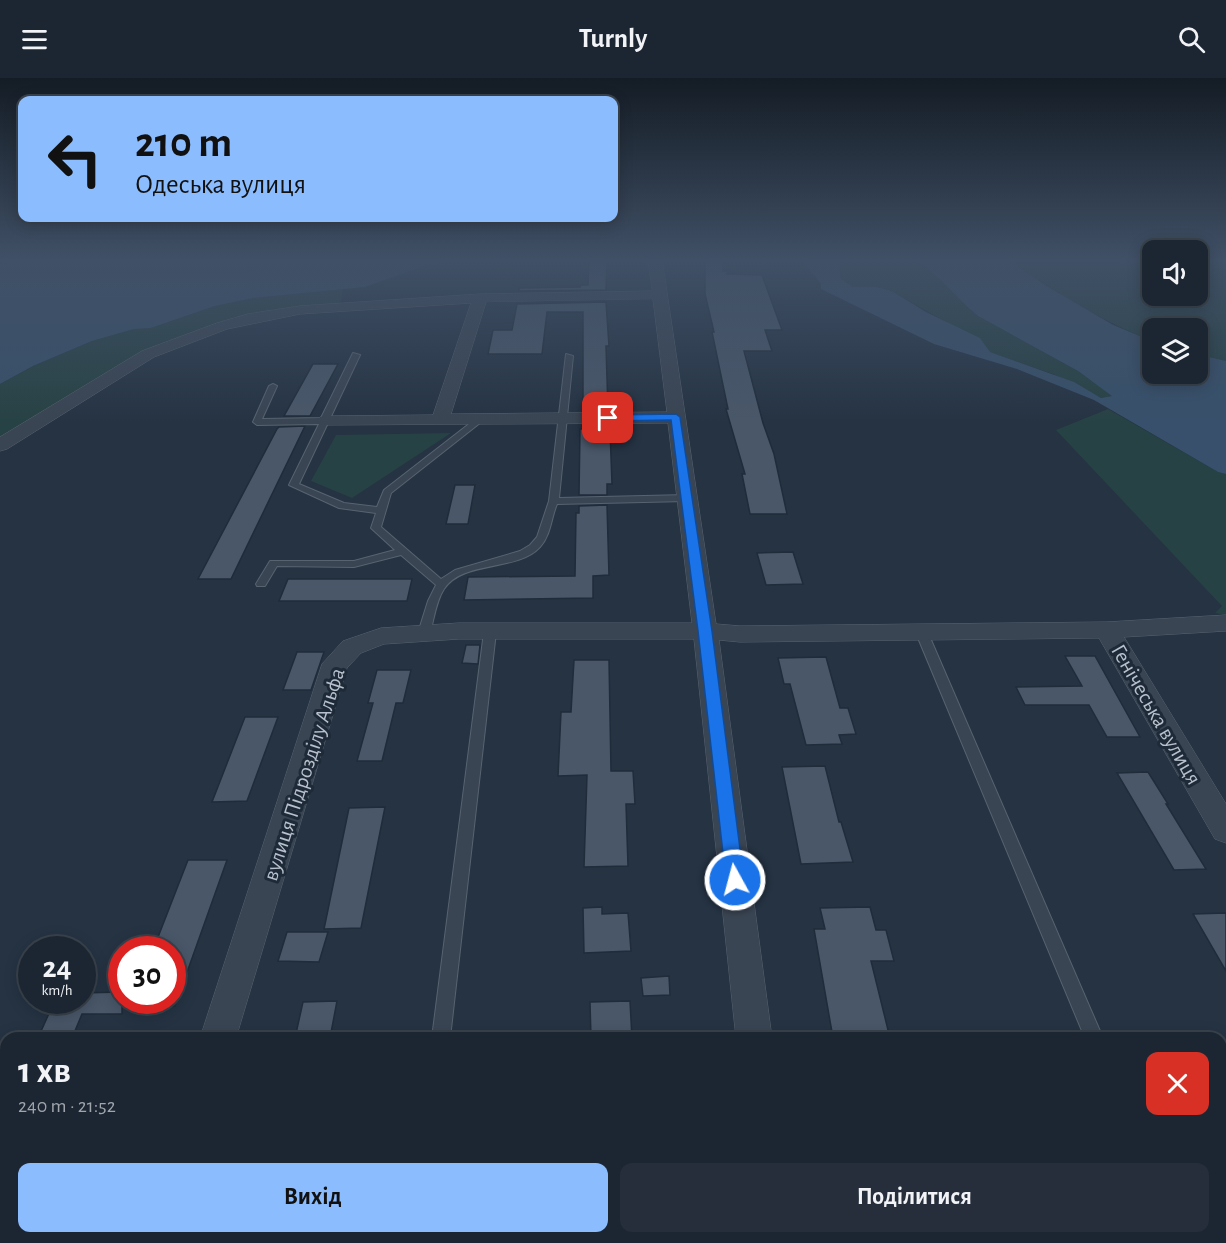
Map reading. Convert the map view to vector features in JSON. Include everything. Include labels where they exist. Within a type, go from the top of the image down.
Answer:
[{"type":"street","points":[[0,445],[148,354],[222,326],[284,313]]},
{"type":"street","points":[[440,420],[475,313]]},
{"type":"street","points":[[662,313],[705,631],[753,1032]]},
{"type":"street","points":[[326,421],[676,417]]},
{"type":"street","name":"вулиця Підрозділу Альфа","points":[[220,1032],[335,664],[352,647],[381,636],[424,633],[705,631],[740,634],[922,633],[1107,630],[1226,623]]},
{"type":"street","name":"Генічеська вулиця","points":[[1107,630],[1226,830]]},
{"type":"lane","points":[[356,355],[294,485],[342,506],[382,511]]},
{"type":"lane","points":[[424,633],[441,584],[464,570],[496,564],[526,553],[537,545],[547,526],[554,501],[568,356]]},
{"type":"lane","points":[[273,386],[257,422],[326,421]]},
{"type":"lane","points":[[441,584],[376,528],[387,492],[481,419]]},
{"type":"lane","points":[[554,501],[687,498]]},
{"type":"lane","points":[[261,584],[274,563],[354,564],[402,551]]},
{"type":"lane","points":[[442,1032],[490,632]]},
{"type":"lane","points":[[922,633],[1091,1032]]},
{"type":"green space","points":[[194,313],[277,313],[246,317],[145,353],[0,440],[0,384],[33,366],[92,341],[134,329],[151,328]]},
{"type":"green space","points":[[931,313],[975,313],[1078,371],[1113,396],[1101,398],[1053,374],[989,352]]},
{"type":"green space","points":[[1094,313],[1226,313],[1226,361],[1208,357],[1208,318],[1142,318],[1142,337]]},
{"type":"green space","points":[[1108,409],[1218,472],[1226,474],[1226,615],[1215,613],[1222,606],[1056,430]]},
{"type":"green space","points":[[451,433],[352,498],[311,481],[336,435]]},
{"type":"water","points":[[0,313],[194,313],[151,328],[134,329],[92,341],[33,366],[0,384]]},
{"type":"water","points":[[871,313],[929,313],[980,338],[990,352],[1074,382],[1101,398],[1112,396],[1078,371],[975,313],[1093,313],[1113,325],[1142,337],[1142,384],[1208,384],[1208,357],[1226,361],[1226,474],[1218,472],[1094,400],[1017,369],[934,344]]},
{"type":"building","points":[[515,313],[547,313],[542,354],[488,354],[493,330],[512,330]]},
{"type":"building","points":[[583,313],[607,313],[609,346],[606,346],[608,410],[583,411]]},
{"type":"building","points":[[710,313],[776,313],[782,330],[765,330],[772,351],[744,351],[763,423],[774,454],[787,514],[750,514],[742,474],[745,474],[726,409],[728,409],[712,332],[714,332]]},
{"type":"building","points":[[313,364],[338,364],[310,416],[284,416]]},
{"type":"building","points":[[305,426],[231,579],[198,579],[277,429]]},
{"type":"building","points":[[582,426],[608,426],[610,429],[612,484],[607,484],[607,495],[579,495],[580,429]]},
{"type":"building","points":[[455,485],[475,485],[468,524],[446,524]]},
{"type":"building","points":[[607,505],[609,575],[593,576],[593,598],[464,600],[468,577],[575,576],[576,513],[579,513],[579,506]]},
{"type":"building","points":[[793,552],[803,584],[766,585],[757,553]]},
{"type":"building","points":[[288,579],[412,579],[407,601],[279,601]]},
{"type":"building","points":[[466,645],[480,645],[478,664],[462,663]]},
{"type":"building","points":[[297,652],[324,652],[311,690],[283,690]]},
{"type":"building","points":[[1065,656],[1095,656],[1140,737],[1107,737],[1089,705],[1025,705],[1016,687],[1082,686]]},
{"type":"building","points":[[826,657],[840,708],[848,708],[856,734],[839,735],[842,744],[806,745],[790,684],[784,684],[778,658]]},
{"type":"building","points":[[574,660],[609,660],[611,771],[633,771],[635,804],[626,804],[628,866],[584,867],[587,775],[558,776],[561,712],[571,712]]},
{"type":"building","points":[[377,670],[411,670],[403,703],[396,703],[382,761],[357,761],[373,703],[368,703]]},
{"type":"building","points":[[245,717],[278,717],[247,801],[212,802]]},
{"type":"building","points":[[825,766],[839,822],[841,822],[853,862],[801,864],[782,767]]},
{"type":"building","points":[[1148,772],[1206,869],[1174,870],[1117,773]]},
{"type":"building","points":[[385,807],[361,928],[324,929],[349,808]]},
{"type":"building","points":[[188,860],[227,860],[186,975],[186,936],[158,936]]},
{"type":"building","points":[[602,907],[602,914],[628,913],[631,951],[584,953],[583,908]]},
{"type":"building","points":[[870,907],[876,930],[886,930],[894,961],[871,961],[889,1032],[832,1032],[814,929],[825,929],[820,908]]},
{"type":"building","points":[[1226,913],[1226,971],[1193,914]]},
{"type":"building","points":[[287,932],[328,932],[319,962],[278,961]]},
{"type":"building","points":[[669,976],[670,995],[643,996],[641,978]]},
{"type":"building","points":[[108,992],[108,1014],[96,1014],[96,993]]},
{"type":"building","points":[[337,1001],[331,1032],[296,1032],[303,1002]]},
{"type":"building","points":[[630,1001],[632,1032],[591,1032],[590,1002]]},
{"type":"building","points":[[49,1014],[82,1014],[74,1032],[41,1032]]},
{"type":"route","points":[[608,418],[676,417],[735,880]]}]
